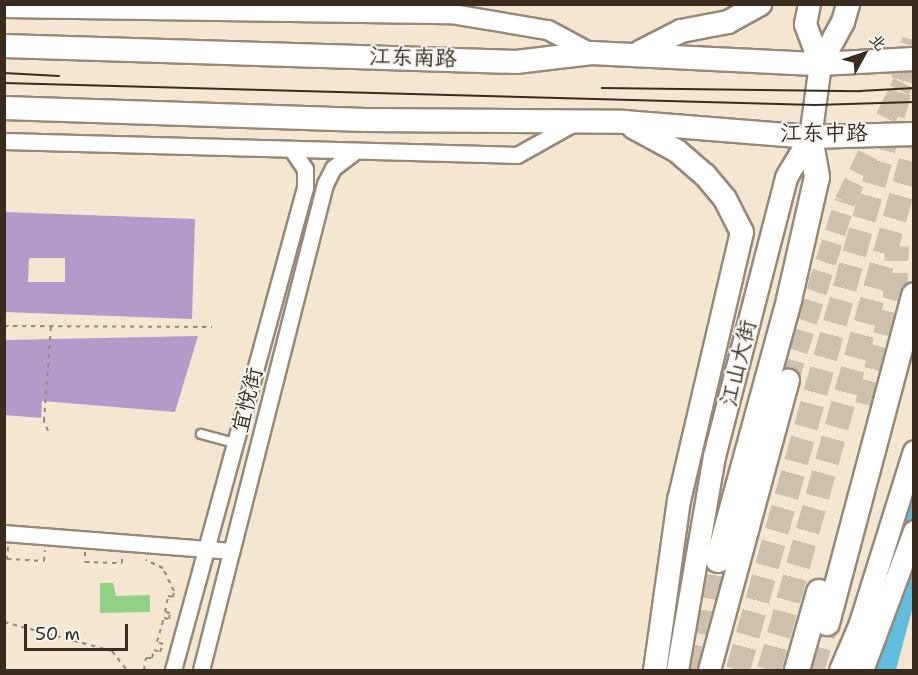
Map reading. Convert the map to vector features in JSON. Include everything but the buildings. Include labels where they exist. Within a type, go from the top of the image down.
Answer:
[{"type":"highway","points":[[718,560],[789,300],[817,177],[810,137]]},
{"type":"highway","points":[[827,622],[914,295]]},
{"type":"highway","points":[[797,670],[867,405]]},
{"type":"main road","points":[[639,53],[681,31],[728,22],[760,4]]},
{"type":"main road","points":[[809,4],[805,24],[820,64]]},
{"type":"main road","points":[[820,64],[843,22],[848,4]]},
{"type":"main road","name":"江东南路","points":[[4,46],[516,62],[591,53],[639,53],[820,64],[914,59]]},
{"type":"main road","name":"江山大街","points":[[677,670],[714,456],[786,177],[810,137],[820,64]]},
{"type":"main road","points":[[4,108],[574,123],[624,122],[677,151],[705,175],[725,199],[742,232],[679,500],[655,670]]},
{"type":"main road","name":"江东中路","points":[[624,122],[810,137],[914,134]]},
{"type":"main road","points":[[709,670],[788,380]]},
{"type":"main road","points":[[840,670],[860,623],[914,451]]},
{"type":"main road","points":[[862,670],[914,531]]},
{"type":"street","points":[[4,8],[376,9],[452,14],[548,30],[591,53]]},
{"type":"street","points":[[4,141],[518,155],[574,123]]},
{"type":"street","name":"宜悦街","points":[[174,670],[305,188],[305,169],[292,150]]},
{"type":"street","name":"宜悦街","points":[[201,670],[325,184],[333,168],[354,152]]},
{"type":"street","points":[[4,532],[231,551]]},
{"type":"lane","points":[[201,434],[236,443]]},
{"type":"path","points":[[4,326],[212,327]]},
{"type":"path","points":[[48,431],[44,422],[51,326]]},
{"type":"path","points":[[4,546],[8,546],[7,559],[44,561],[45,549],[55,549]]},
{"type":"path","points":[[75,549],[85,549],[85,562],[122,563],[122,553],[131,555]]},
{"type":"path","points":[[139,558],[163,568],[174,591],[173,597],[168,596],[165,612],[170,613],[169,619],[164,618],[157,642],[163,644],[160,652],[154,650],[152,658],[146,658],[144,670]]},
{"type":"path","points":[[4,622],[112,651],[127,670]]},
{"type":"green space","points":[[100,583],[113,583],[116,596],[150,595],[150,612],[100,613]]},
{"type":"water","points":[[913,460],[913,606],[896,670],[852,670]]},
{"type":"tunnel","points":[[738,670],[914,40]]},
{"type":"tunnel","points":[[788,380],[845,201],[903,82]]},
{"type":"tunnel","points":[[769,670],[914,149]]},
{"type":"tunnel","points":[[867,405],[895,297],[897,246]]},
{"type":"tunnel","points":[[699,670],[718,560]]},
{"type":"tunnel","points":[[812,670],[827,623]]},
{"type":"tram line","points":[[4,73],[59,76]]},
{"type":"tram line","points":[[4,83],[815,105],[914,102]]},
{"type":"tram line","points":[[602,88],[860,91],[914,88]]}]
